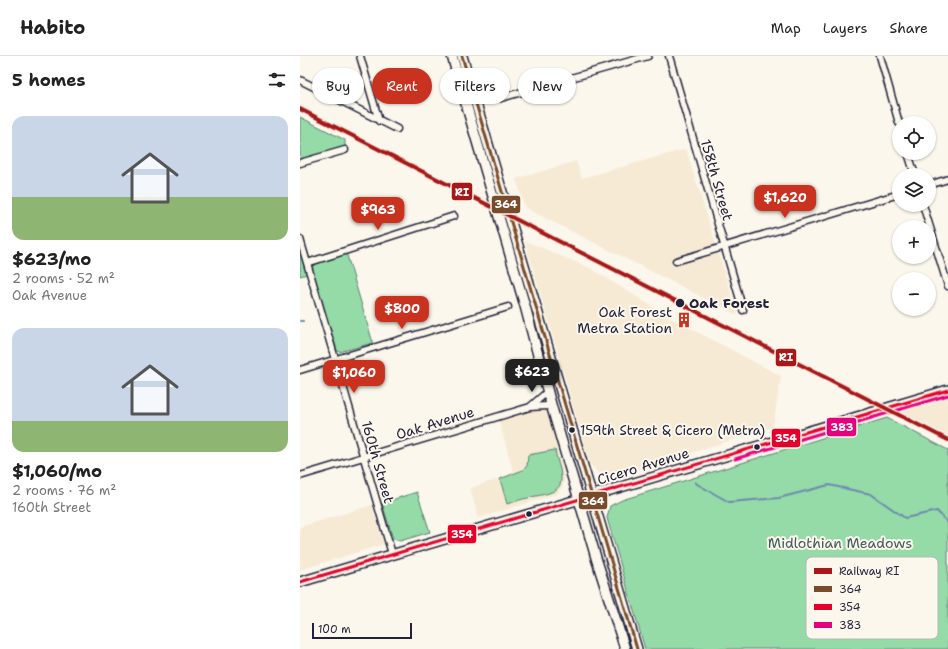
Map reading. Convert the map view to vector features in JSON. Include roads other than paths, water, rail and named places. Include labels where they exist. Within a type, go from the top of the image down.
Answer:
[{"type":"main road","points":[[452,56],[523,298],[547,392],[597,561],[625,649]]},
{"type":"main road","points":[[462,56],[638,649]]},
{"type":"main road","name":"Cicero Avenue","points":[[300,582],[948,390]]},
{"type":"street","points":[[360,56],[379,121]]},
{"type":"street","points":[[510,95],[648,56]]},
{"type":"street","name":"158th Street","points":[[670,56],[743,310]]},
{"type":"street","points":[[880,56],[897,116]]},
{"type":"street","points":[[300,80],[379,121],[397,128]]},
{"type":"street","points":[[300,163],[345,150]]},
{"type":"street","points":[[936,183],[948,179]]},
{"type":"street","points":[[676,261],[892,196]]},
{"type":"street","points":[[926,212],[948,286]]},
{"type":"street","points":[[307,263],[454,216]]},
{"type":"street","name":"160th Street","points":[[300,238],[392,554]]},
{"type":"street","points":[[300,370],[508,307]]},
{"type":"street","name":"Oak Avenue","points":[[530,407],[547,392]]},
{"type":"street","name":"Oak Avenue","points":[[300,476],[530,407],[547,406],[552,408]]},
{"type":"waterway","points":[[695,482],[729,502],[779,498],[829,485],[871,494],[905,518],[937,511],[948,523]]},
{"type":"rail line","name":"RI","points":[[300,109],[948,440]]},
{"type":"place","name":"Oak Forest","points":[[680,303]]},
{"type":"place","name":"Oak Forest Metra Station","points":[[684,320]]},
{"type":"place","name":"159th Street & Cicero (Metra)","points":[[572,430]]},
{"type":"park label","name":"Midlothian Meadows","points":[[840,543]]}]
